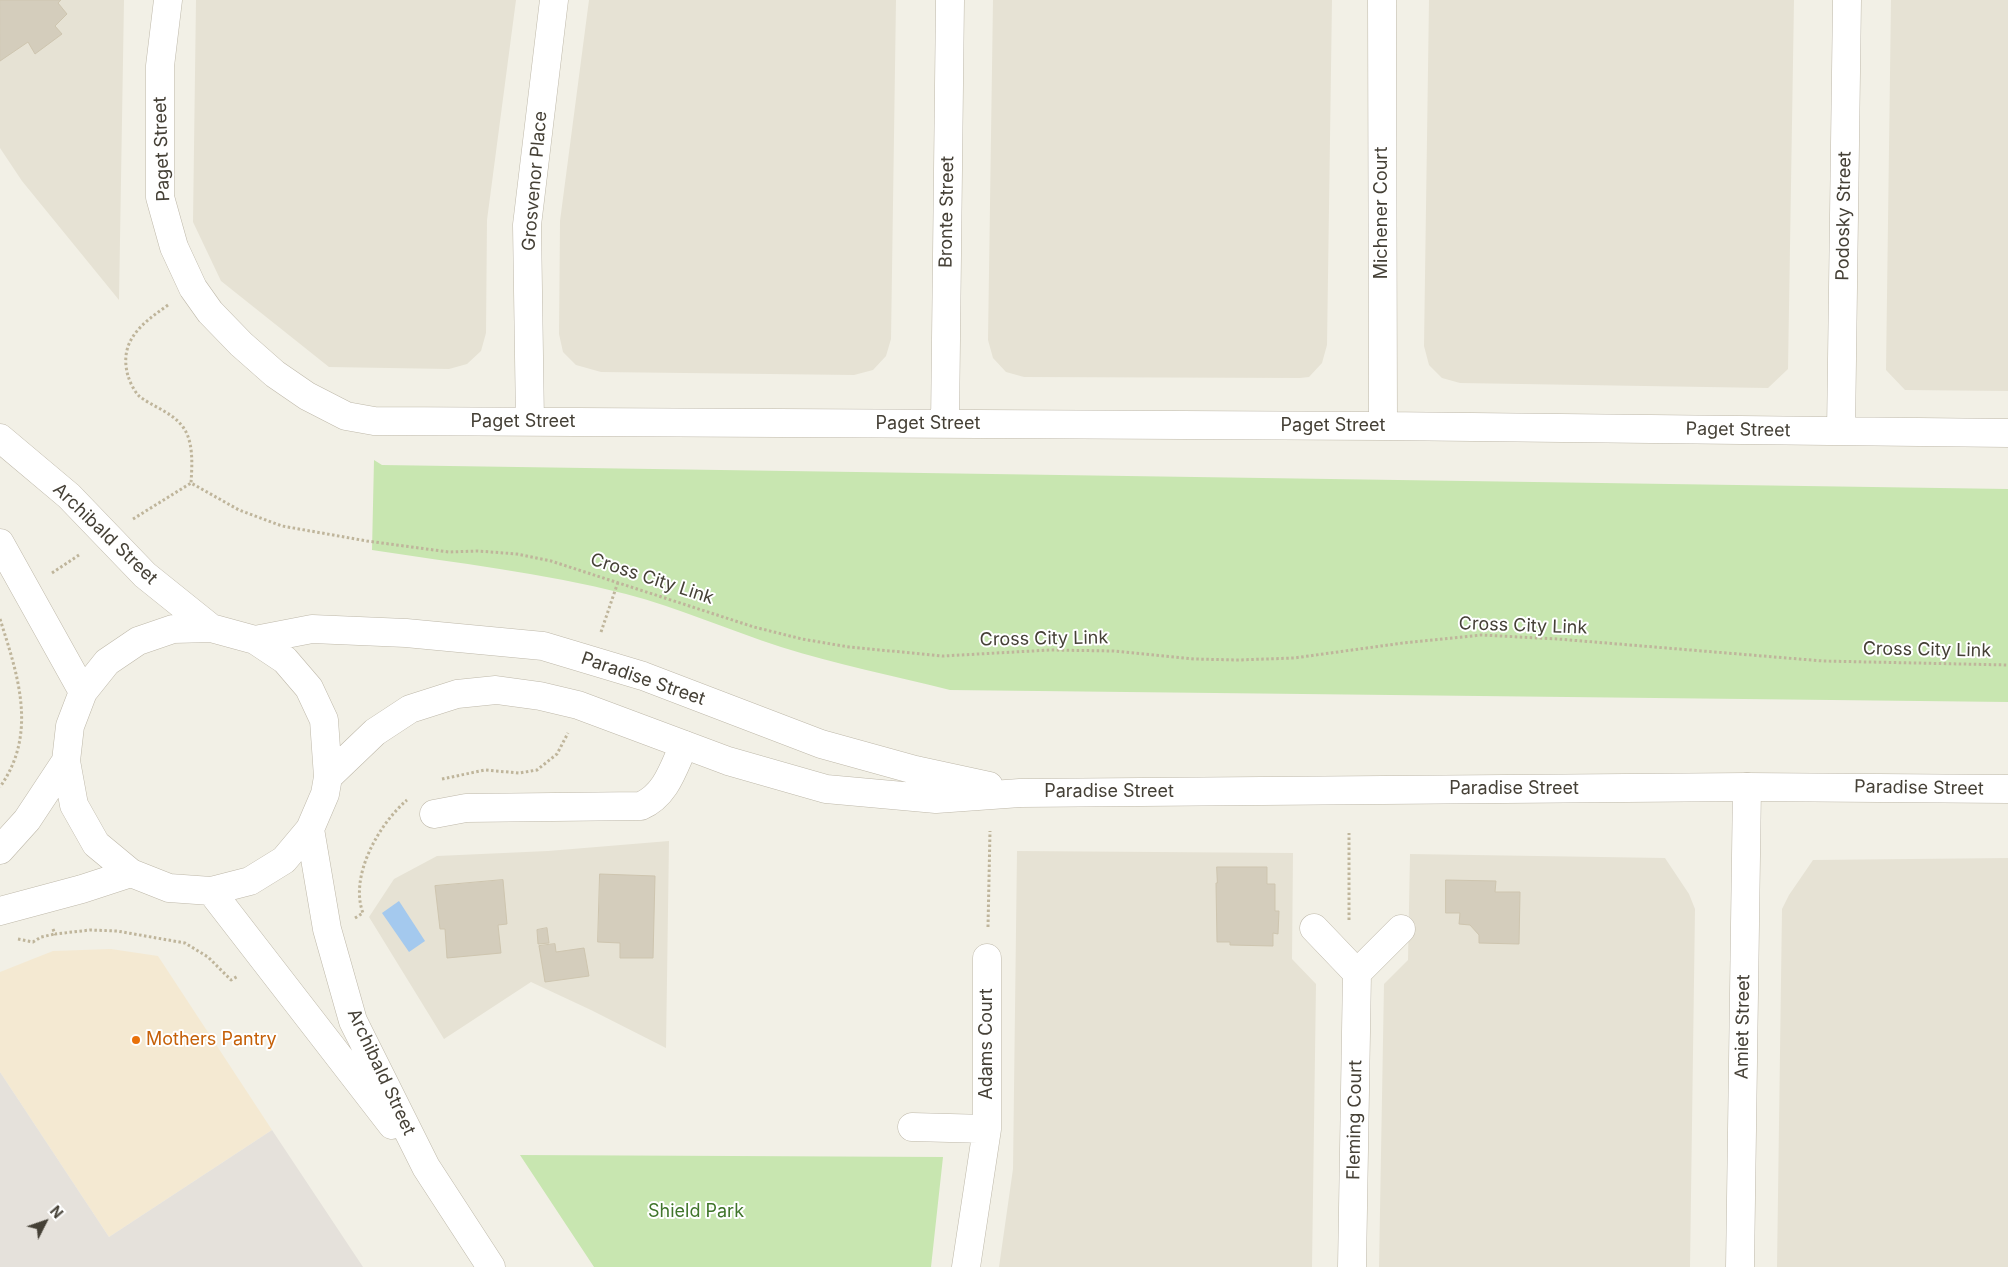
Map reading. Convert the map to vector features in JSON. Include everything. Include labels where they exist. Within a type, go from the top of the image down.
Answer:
[{"type":"street","name":"Paget Street","points":[[168,0],[160,66],[160,197],[174,247],[193,288],[241,344],[274,374],[307,396],[346,416],[374,421],[1383,426],[2008,433]]},
{"type":"street","name":"Grosvenor Place","points":[[530,422],[527,225],[554,0]]},
{"type":"street","name":"Bronte Street","points":[[945,424],[950,0]]},
{"type":"street","name":"Michener Court","points":[[1382,0],[1383,426]]},
{"type":"street","name":"Podosky Street","points":[[1841,431],[1847,0]]},
{"type":"street","name":"Archibald Street","points":[[0,438],[70,496],[145,575],[211,628]]},
{"type":"street","points":[[0,543],[83,692]]},
{"type":"street","points":[[211,628],[255,640],[285,660],[308,688],[324,720],[328,777],[325,794],[310,829],[284,860],[250,881],[211,891],[169,888],[131,873],[96,844],[74,805],[66,761],[70,726],[83,692],[107,662],[138,641],[173,629],[211,628]]},
{"type":"street","name":"Paradise Street","points":[[255,640],[312,629],[406,633],[543,646],[643,676],[821,744],[915,770],[1020,793]]},
{"type":"street","name":"Paradise Street","points":[[328,777],[375,732],[410,710],[457,694],[496,690],[540,696],[578,706],[728,762],[826,789],[936,799],[1020,793],[1747,787],[2008,789]]},
{"type":"street","points":[[434,814],[466,808],[641,806],[656,798],[662,791],[684,745]]},
{"type":"street","points":[[0,850],[27,820],[66,761]]},
{"type":"street","name":"Amiet Street","points":[[1740,1267],[1747,787]]},
{"type":"street","name":"Archibald Street","points":[[310,829],[327,929],[353,1021],[426,1167]]},
{"type":"street","points":[[0,911],[82,889],[131,873]]},
{"type":"street","name":"Archibald Street","points":[[211,891],[426,1167],[491,1267]]},
{"type":"street","points":[[1314,928],[1357,973],[1401,930]]},
{"type":"street","name":"Adams Court","points":[[966,1267],[987,1129],[987,958]]},
{"type":"street","name":"Fleming Court","points":[[1352,1267],[1357,973]]},
{"type":"street","points":[[912,1127],[987,1129]]},
{"type":"path","points":[[131,520],[191,483],[192,459],[184,427],[173,417],[137,394],[129,379],[125,353],[130,340],[139,328],[193,288]]},
{"type":"path","name":"Cross City Link","points":[[191,483],[239,510],[282,526],[368,541],[449,552],[478,551],[517,554],[551,561],[754,627],[802,639],[849,647],[943,656],[1050,650],[1104,651],[1238,660],[1294,658],[1403,643],[1481,635],[1558,639],[1823,661],[2008,665]]},
{"type":"path","points":[[52,573],[79,556]]},
{"type":"path","points":[[598,639],[618,582]]},
{"type":"path","points":[[0,619],[15,666],[22,721],[20,742],[15,760],[0,787]]},
{"type":"path","points":[[987,958],[990,830]]},
{"type":"path","points":[[1348,925],[1349,833]]},
{"type":"path","points":[[50,922],[55,934]]},
{"type":"path","points":[[33,942],[55,934],[90,930],[117,931],[185,943],[208,957],[231,980],[245,974]]},
{"type":"shaded area","points":[[0,0],[124,0],[119,300],[22,181],[0,148]]},
{"type":"shaded area","points":[[196,0],[516,0],[487,220],[486,333],[481,351],[467,364],[449,369],[329,367],[221,281],[193,222]]},
{"type":"shaded area","points":[[589,0],[896,0],[891,339],[886,356],[873,370],[854,375],[601,372],[576,365],[563,352],[559,334],[560,221]]},
{"type":"shaded area","points":[[993,0],[1332,0],[1327,345],[1322,363],[1309,377],[1024,377],[1006,372],[993,358],[988,340]]},
{"type":"shaded area","points":[[1429,0],[1794,0],[1788,369],[1768,388],[1460,383],[1442,378],[1429,365],[1424,346]]},
{"type":"shaded area","points":[[1891,0],[2008,0],[2008,391],[1905,390],[1886,370]]},
{"type":"shaded area","points":[[669,841],[666,1048],[531,982],[444,1039],[369,917],[394,879],[437,856],[548,851]]},
{"type":"shaded area","points":[[1017,851],[1293,853],[1292,959],[1316,984],[1312,1267],[999,1267],[1013,1169]]},
{"type":"shaded area","points":[[1410,854],[1665,858],[1689,894],[1695,909],[1690,1267],[1379,1267],[1384,984],[1408,960]]},
{"type":"shaded area","points":[[2008,858],[2008,1267],[1777,1267],[1782,909],[1789,895],[1813,860]]},
{"type":"shaded area","points":[[111,949],[158,956],[272,1130],[109,1237],[0,1072],[0,972],[53,951]]},
{"type":"shaded area","points":[[0,1072],[109,1237],[272,1130],[363,1267],[0,1267]]},
{"type":"green space","points":[[374,460],[382,465],[2008,489],[2008,702],[950,690],[781,647],[626,594],[532,574],[372,550]]},
{"type":"green space","name":"Shield Park","points":[[520,1155],[943,1157],[931,1267],[594,1267]]},
{"type":"water","points":[[399,901],[425,941],[409,952],[382,913]]},
{"type":"building","points":[[0,0],[61,0],[58,3],[67,14],[55,26],[62,34],[35,54],[28,42],[0,61]]},
{"type":"building","points":[[1217,867],[1267,867],[1267,884],[1275,884],[1275,911],[1279,911],[1278,934],[1273,933],[1273,946],[1230,945],[1230,942],[1217,942]]},
{"type":"building","points":[[600,874],[655,876],[653,958],[620,958],[620,943],[598,942]]},
{"type":"building","points":[[503,880],[507,924],[498,925],[501,953],[447,958],[445,929],[440,929],[435,886]]},
{"type":"building","points":[[1446,880],[1496,881],[1495,892],[1520,892],[1519,944],[1479,943],[1479,935],[1470,925],[1459,924],[1460,913],[1446,913]]},
{"type":"building","points":[[547,928],[549,943],[538,944],[537,930]]},
{"type":"building","points":[[555,944],[556,952],[584,948],[589,976],[545,982],[539,946]]},
{"type":"place","name":"Mothers Pantry","points":[[136,1040]]}]
